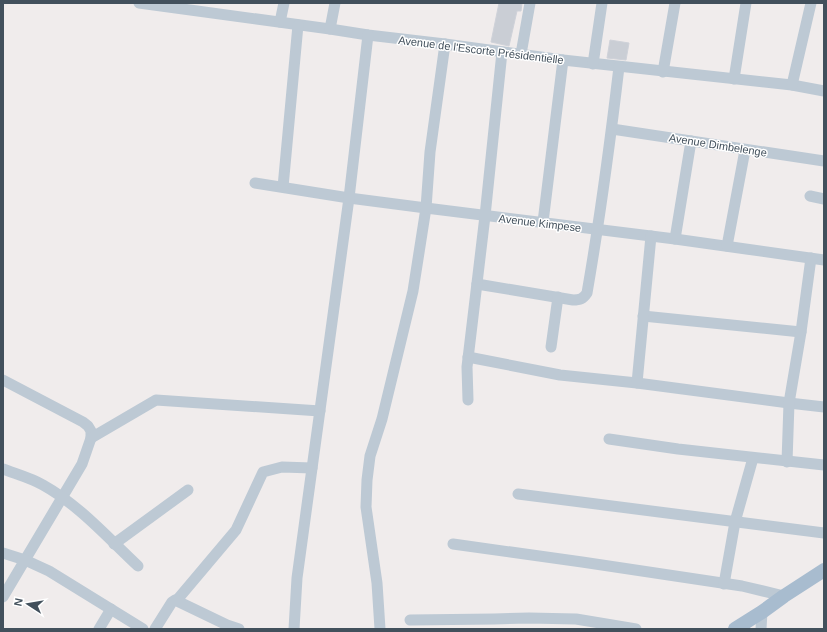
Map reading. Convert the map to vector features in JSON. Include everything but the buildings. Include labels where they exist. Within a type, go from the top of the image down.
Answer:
[{"type":"main road","points":[[735,629],[824,570]]},
{"type":"street","name":"Avenue de l'Escorte Présidentielle","points":[[139,3],[195,7],[298,25],[368,35],[592,64],[792,85],[824,91]]},
{"type":"street","points":[[280,22],[284,3]]},
{"type":"street","points":[[330,29],[335,3]]},
{"type":"street","points":[[522,54],[530,3]]},
{"type":"street","points":[[592,64],[602,3]]},
{"type":"street","points":[[663,72],[675,3]]},
{"type":"street","points":[[734,79],[746,3]]},
{"type":"street","points":[[792,85],[811,3]]},
{"type":"street","points":[[283,187],[298,25]]},
{"type":"street","points":[[294,629],[297,578],[350,198],[368,35]]},
{"type":"street","points":[[380,629],[377,583],[366,507],[366,480],[370,456],[382,419],[413,291],[426,208],[430,152],[445,44]]},
{"type":"street","points":[[468,400],[467,367],[485,216],[502,52]]},
{"type":"street","points":[[543,222],[563,60]]},
{"type":"street","points":[[477,284],[580,300],[584,298],[587,293],[598,230],[619,67]]},
{"type":"street","name":"Avenue Dimbelenge","points":[[612,130],[824,161]]},
{"type":"street","points":[[675,239],[691,141]]},
{"type":"street","points":[[727,246],[745,150]]},
{"type":"street","name":"Avenue Kimpese","points":[[255,183],[350,198],[675,239],[824,260]]},
{"type":"street","points":[[810,196],[824,198]]},
{"type":"street","points":[[637,383],[651,236]]},
{"type":"street","points":[[786,462],[789,403],[801,332],[810,258]]},
{"type":"street","points":[[551,347],[558,297]]},
{"type":"street","points":[[643,316],[801,332]]},
{"type":"street","points":[[468,357],[560,375],[637,383],[824,407]]},
{"type":"street","points":[[3,380],[83,422],[91,431],[91,438],[82,464],[3,597]]},
{"type":"street","points":[[91,438],[156,400],[320,411]]},
{"type":"street","points":[[609,439],[678,450],[824,465]]},
{"type":"street","points":[[724,584],[735,522],[753,458]]},
{"type":"street","points":[[155,629],[175,600],[236,530],[263,472],[282,467],[312,468]]},
{"type":"street","points":[[3,469],[42,484],[62,497],[89,519],[138,566]]},
{"type":"street","points":[[114,544],[188,490]]},
{"type":"street","points":[[518,494],[824,533]]},
{"type":"street","points":[[453,544],[575,560],[742,586],[784,596]]},
{"type":"street","points":[[3,552],[49,571],[142,629]]},
{"type":"street","points":[[175,600],[227,625],[240,629]]},
{"type":"street","points":[[99,629],[111,609]]},
{"type":"street","points":[[761,629],[762,612]]},
{"type":"street","points":[[410,620],[529,618],[576,619],[636,629]]}]
